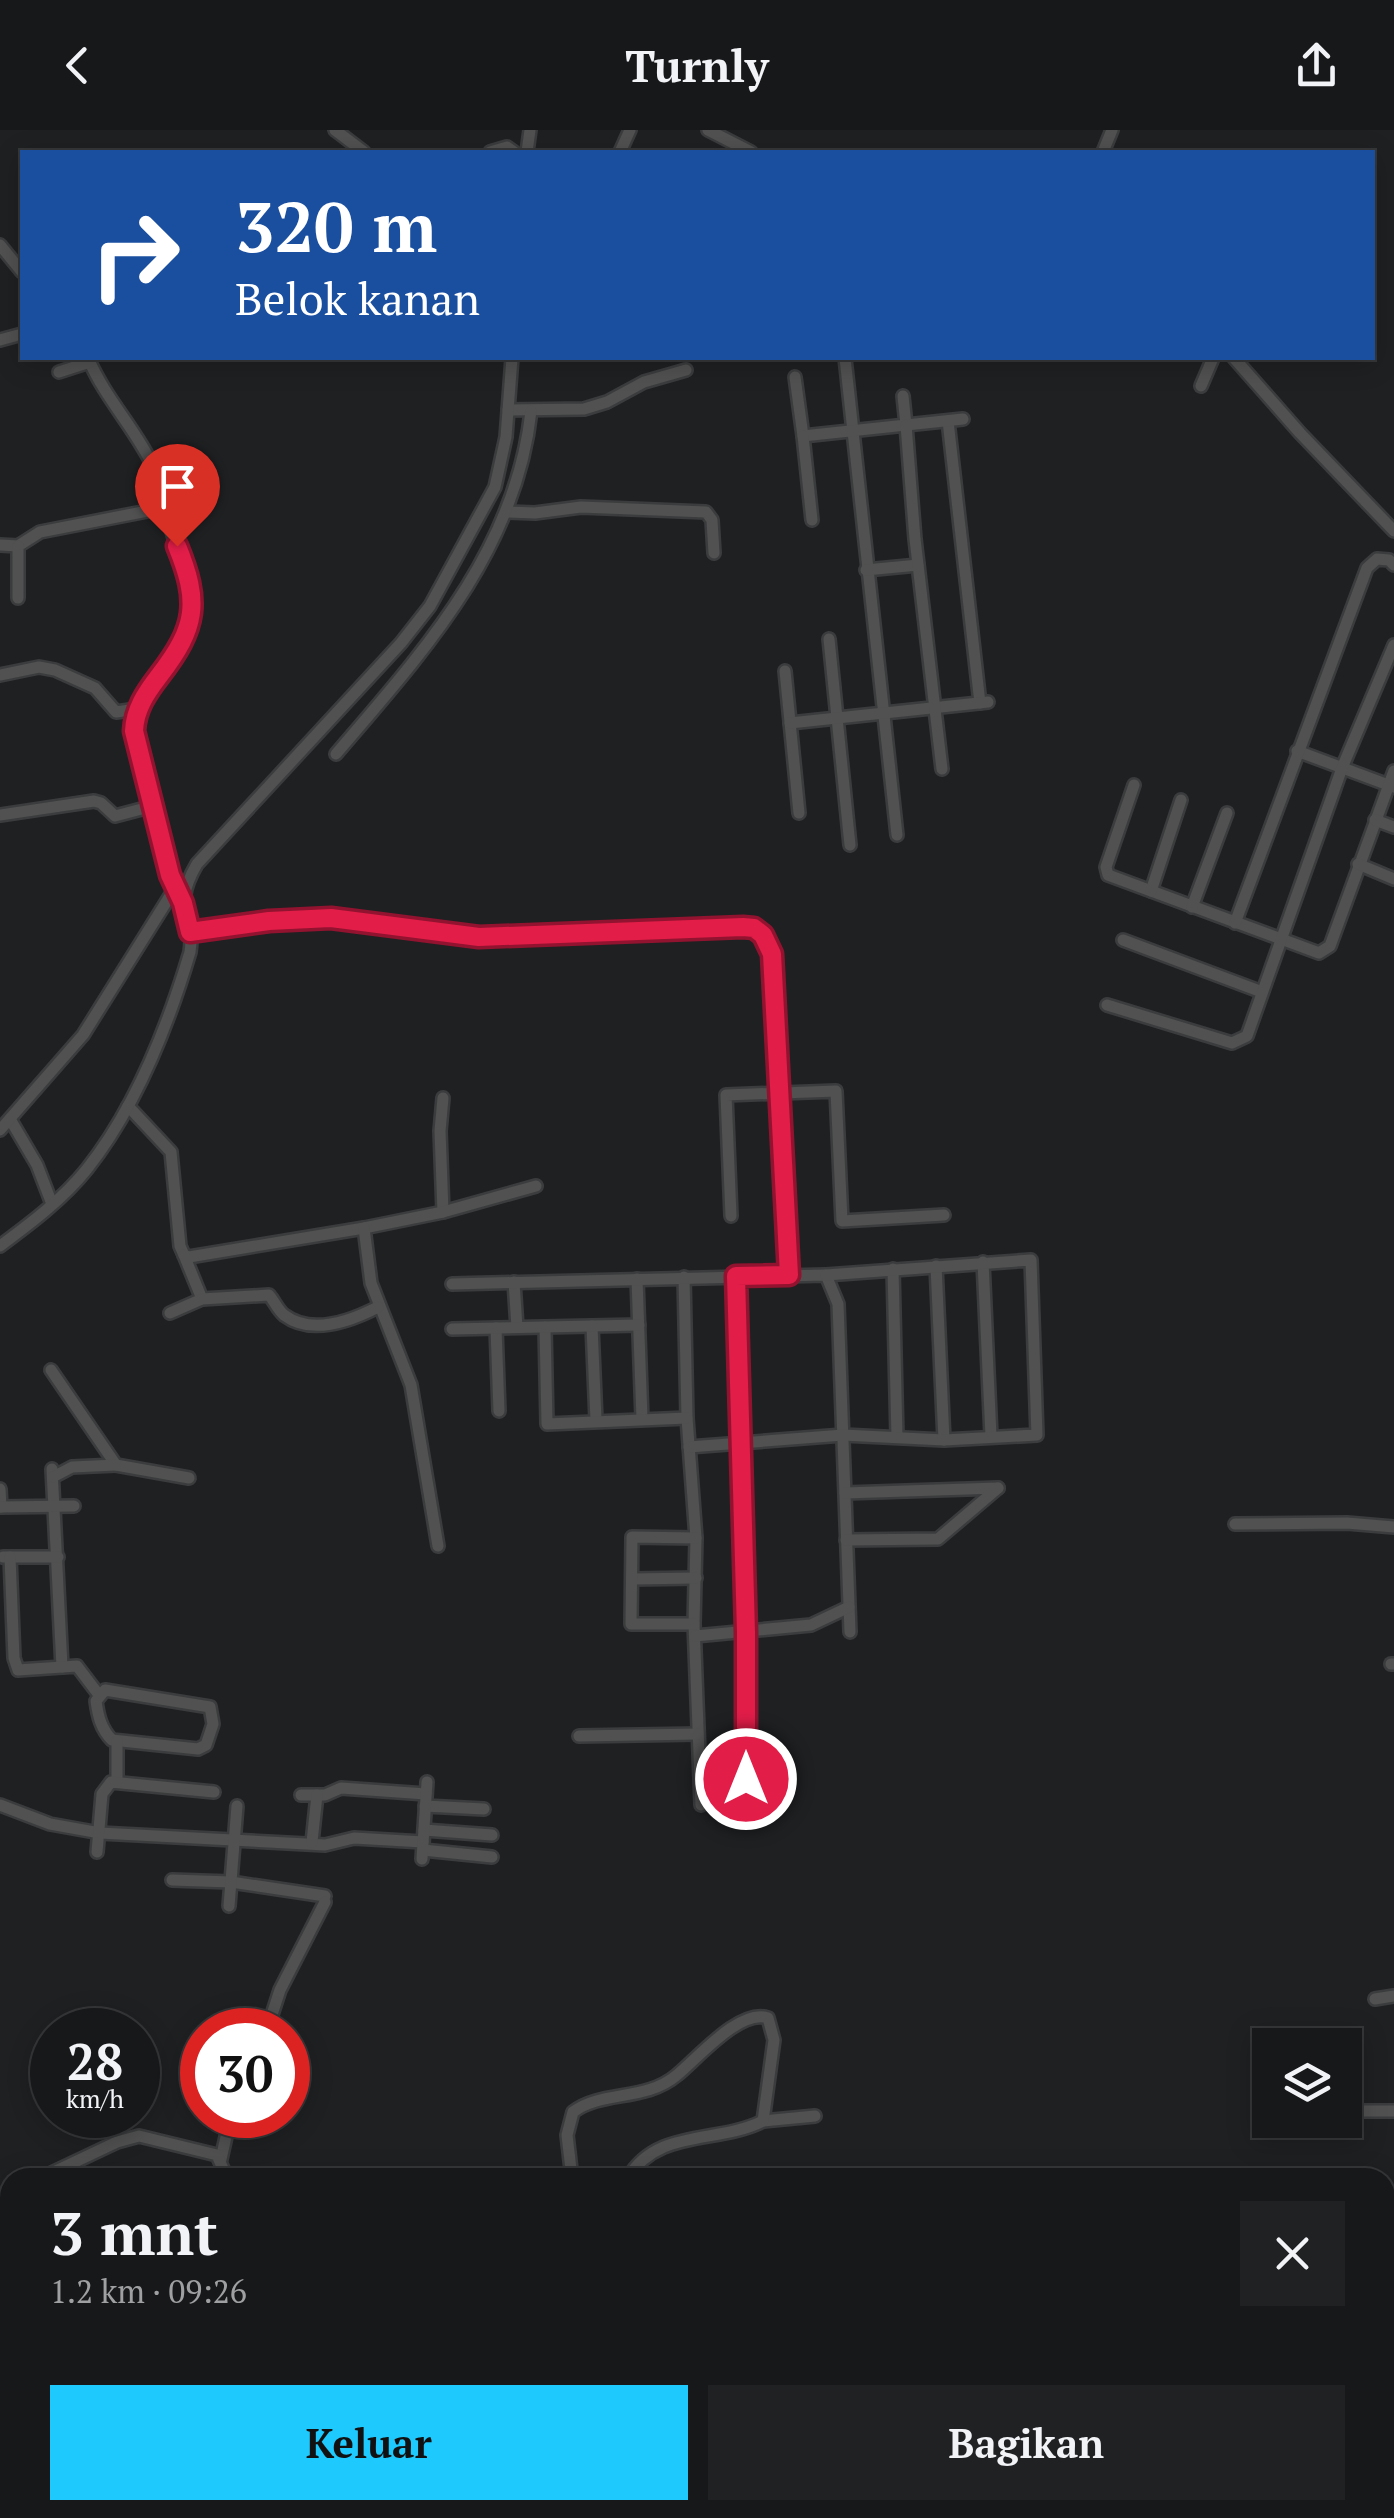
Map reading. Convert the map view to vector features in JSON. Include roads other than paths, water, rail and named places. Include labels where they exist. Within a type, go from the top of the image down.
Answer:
[{"type":"street","points":[[335,130],[361,150]]},
{"type":"street","points":[[708,130],[747,150]]},
{"type":"street","points":[[0,244],[20,269]]},
{"type":"street","points":[[0,1246],[52,1204],[89,1167],[128,1106],[192,946],[135,742],[137,709],[176,653],[192,615],[193,592],[151,462],[108,400],[89,360],[59,372]]},
{"type":"street","points":[[336,754],[423,616],[506,512],[520,411],[512,360]]},
{"type":"street","points":[[845,360],[897,835]]},
{"type":"street","points":[[1201,386],[1212,360]]},
{"type":"street","points":[[1236,360],[1300,434],[1394,531]]},
{"type":"street","points":[[520,411],[596,406],[644,382],[686,370]]},
{"type":"street","points":[[794,376],[812,520]]},
{"type":"street","points":[[903,396],[942,769]]},
{"type":"street","points":[[183,903],[186,884],[205,853],[387,677],[435,638],[476,548],[494,487],[517,438],[520,411]]},
{"type":"street","points":[[803,436],[963,419]]},
{"type":"street","points":[[790,723],[984,703],[948,421]]},
{"type":"street","points":[[0,546],[18,546],[40,532],[168,507]]},
{"type":"street","points":[[506,512],[581,507],[706,512],[712,520],[714,553]]},
{"type":"street","points":[[18,546],[18,598]]},
{"type":"street","points":[[1236,922],[1367,568],[1383,558],[1394,565]]},
{"type":"street","points":[[866,570],[918,566]]},
{"type":"street","points":[[829,639],[850,845]]},
{"type":"street","points":[[1107,1005],[1232,1043],[1242,1040],[1251,1030],[1342,768],[1389,675],[1394,644]]},
{"type":"street","points":[[0,675],[39,667],[55,670],[95,688],[116,712],[137,709]]},
{"type":"street","points":[[785,670],[799,813]]},
{"type":"street","points":[[1297,751],[1391,786]]},
{"type":"street","points":[[1134,785],[1105,872],[1108,876],[1319,953],[1328,950],[1394,770]]},
{"type":"street","points":[[1151,891],[1181,800]]},
{"type":"street","points":[[0,815],[94,801],[102,803],[115,816],[153,806]]},
{"type":"street","points":[[1192,906],[1226,813]]},
{"type":"street","points":[[1375,820],[1394,827]]},
{"type":"street","points":[[1358,864],[1394,879]]},
{"type":"street","points":[[0,1130],[83,1035],[175,888]]},
{"type":"street","points":[[190,932],[269,921],[331,918],[479,937],[754,928],[763,935],[772,954],[789,1275]]},
{"type":"street","points":[[1123,940],[1262,992]]},
{"type":"street","points":[[731,1216],[726,1096],[836,1091],[842,1221],[944,1215]]},
{"type":"street","points":[[443,1098],[443,1212]]},
{"type":"street","points":[[128,1106],[171,1152],[180,1246],[202,1299]]},
{"type":"street","points":[[10,1119],[52,1204]]},
{"type":"street","points":[[184,1255],[194,1258],[364,1228],[443,1212],[536,1186]]},
{"type":"street","points":[[364,1228],[378,1306],[412,1385],[438,1546]]},
{"type":"street","points":[[452,1284],[826,1275],[1030,1260],[1036,1434],[944,1440],[842,1435],[689,1447]]},
{"type":"street","points":[[983,1262],[991,1436]]},
{"type":"street","points":[[936,1266],[944,1440]]},
{"type":"street","points":[[893,1269],[897,1437]]},
{"type":"street","points":[[826,1275],[838,1304],[850,1632]]},
{"type":"street","points":[[736,1276],[746,1779]]},
{"type":"street","points":[[684,1277],[696,1538],[694,1630],[701,1805]]},
{"type":"street","points":[[637,1279],[642,1419]]},
{"type":"street","points":[[514,1282],[517,1328]]},
{"type":"street","points":[[170,1313],[202,1299],[269,1296],[289,1318],[314,1325],[349,1320],[378,1306]]},
{"type":"street","points":[[452,1329],[639,1325]]},
{"type":"street","points":[[592,1326],[596,1420]]},
{"type":"street","points":[[545,1327],[547,1424],[688,1418]]},
{"type":"street","points":[[496,1328],[499,1410]]},
{"type":"street","points":[[51,1370],[116,1465]]},
{"type":"street","points":[[62,1668],[52,1473],[116,1465],[189,1478]]},
{"type":"street","points":[[845,1493],[998,1488],[938,1539],[846,1540]]},
{"type":"street","points":[[0,1489],[0,1507],[74,1506]]},
{"type":"street","points":[[1235,1524],[1346,1523],[1394,1527]]},
{"type":"street","points":[[696,1538],[632,1536],[632,1624],[746,1632],[811,1626],[849,1606]]},
{"type":"street","points":[[58,1557],[6,1557],[14,1658],[18,1670],[81,1669],[99,1695]]},
{"type":"street","points":[[632,1579],[696,1578]]},
{"type":"street","points":[[105,1690],[210,1707],[213,1715],[206,1745],[198,1749],[117,1741],[102,1726],[96,1701],[105,1690]]},
{"type":"street","points":[[579,1736],[698,1734]]},
{"type":"street","points":[[117,1741],[117,1782]]},
{"type":"street","points":[[97,1852],[105,1787],[117,1782],[214,1792]]},
{"type":"street","points":[[301,1795],[325,1795],[341,1788],[426,1794],[484,1809]]},
{"type":"street","points":[[423,1845],[426,1794]]},
{"type":"street","points":[[312,1842],[317,1795]]},
{"type":"street","points":[[0,1805],[50,1824],[100,1833],[326,1845],[354,1838],[492,1857]]},
{"type":"street","points":[[229,1906],[237,1806]]},
{"type":"street","points":[[423,1845],[492,1835]]},
{"type":"street","points":[[172,1880],[231,1882],[325,1899],[274,2008]]},
{"type":"street","points":[[1375,1998],[1394,1996]]},
{"type":"street","points":[[571,2168],[567,2135],[573,2112],[588,2104],[646,2093],[664,2084],[715,2040],[762,2015],[774,2032],[763,2121]]},
{"type":"street","points":[[1362,2111],[1394,2111]]},
{"type":"street","points":[[635,2168],[641,2159],[665,2144],[763,2121],[815,2116]]},
{"type":"street","points":[[62,2168],[139,2136],[213,2153],[221,2159]]},
{"type":"street","points":[[224,2168],[221,2159],[226,2138]]}]
